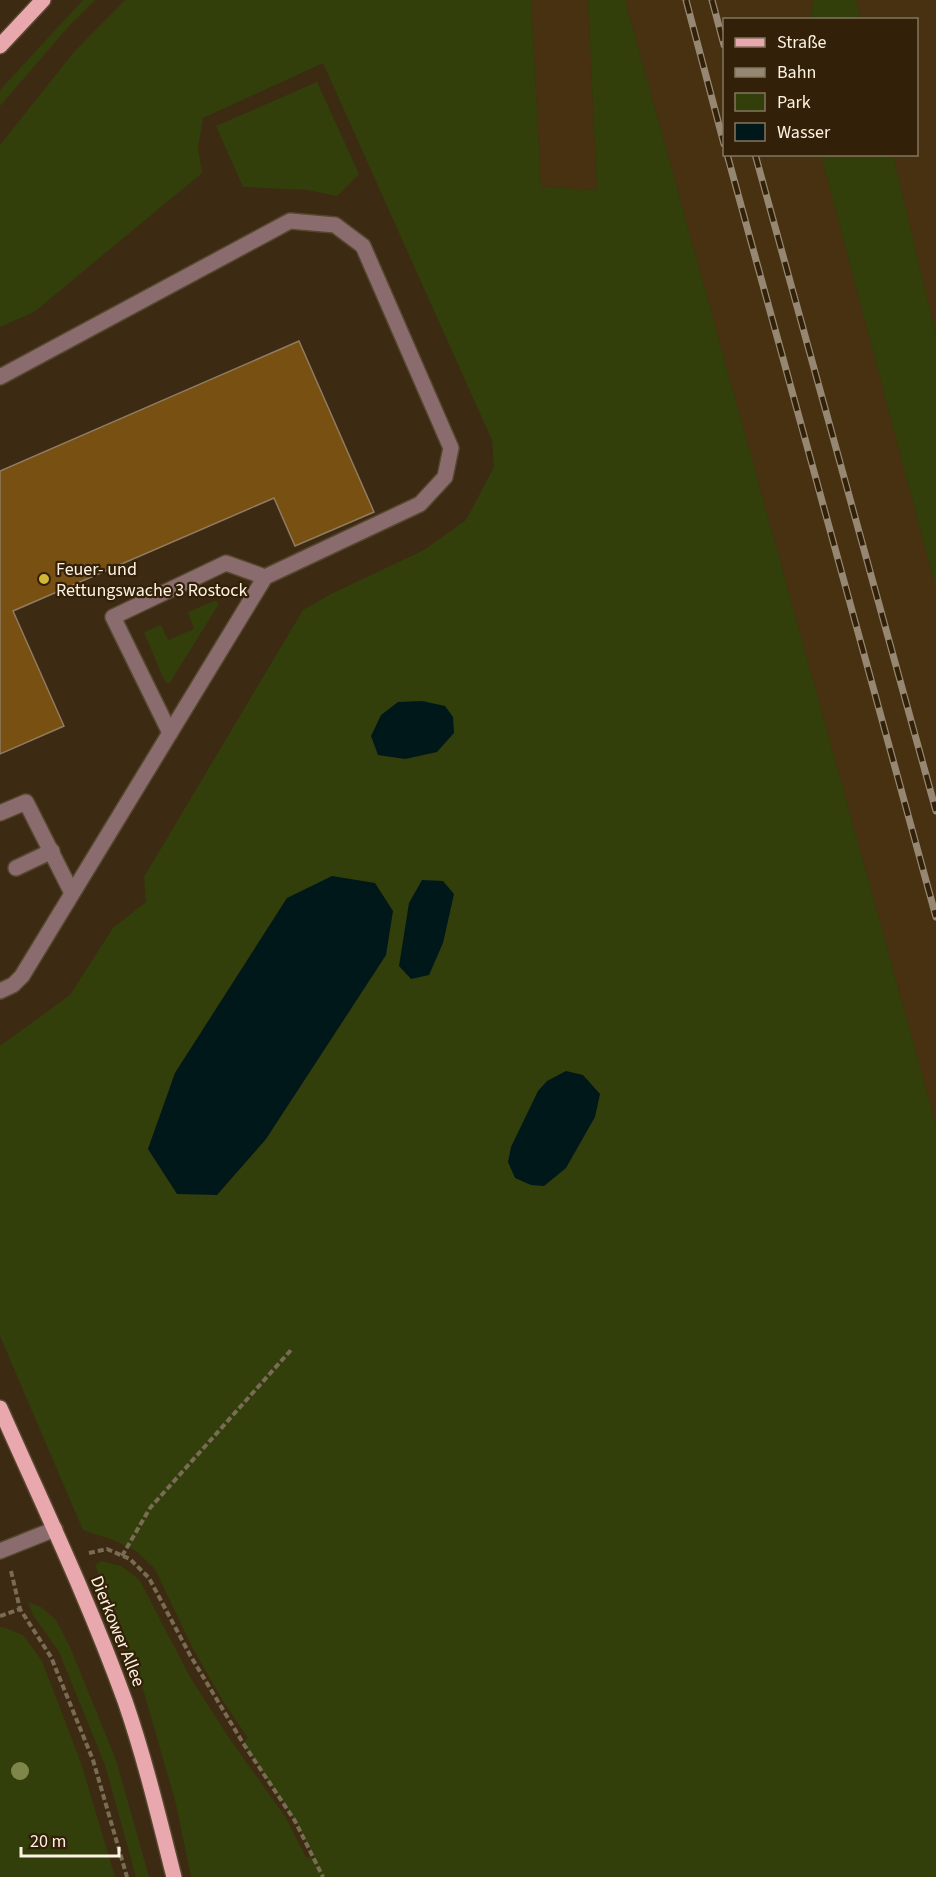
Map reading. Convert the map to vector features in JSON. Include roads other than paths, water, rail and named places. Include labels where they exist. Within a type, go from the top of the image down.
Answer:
[{"type":"main road","points":[[0,46],[43,0]]},
{"type":"main road","name":"Dierkower Allee","points":[[0,1408],[67,1557],[125,1703],[153,1792],[174,1877]]},
{"type":"street","points":[[0,376],[290,221],[335,225],[363,246],[451,448],[445,477],[420,504],[266,577],[22,976],[13,985],[0,991]]},
{"type":"street","points":[[170,733],[113,617],[226,563],[266,577]]},
{"type":"street","points":[[0,813],[26,802],[72,893]]},
{"type":"street","points":[[16,868],[52,852]]},
{"type":"street","points":[[3,1550],[55,1529]]},
{"type":"water","points":[[422,701],[445,706],[453,717],[454,733],[437,752],[405,759],[378,755],[371,736],[381,715],[398,702]]},
{"type":"water","points":[[332,876],[375,883],[393,911],[386,955],[266,1139],[217,1195],[177,1194],[148,1149],[175,1073],[287,898]]},
{"type":"water","points":[[422,880],[443,881],[454,894],[443,943],[429,975],[411,979],[399,966],[409,903]]},
{"type":"water","points":[[566,1071],[583,1075],[600,1094],[595,1117],[566,1168],[544,1186],[531,1185],[515,1178],[508,1162],[511,1147],[538,1091],[547,1081]]},
{"type":"railway","points":[[686,0],[723,140]]},
{"type":"railway","points":[[712,0],[723,41]]},
{"type":"railway","points":[[728,156],[936,917]]},
{"type":"railway","points":[[756,156],[936,811]]},
{"type":"place","name":"Feuer- und Rettungswache 3 Rostock","points":[[44,579]]}]
